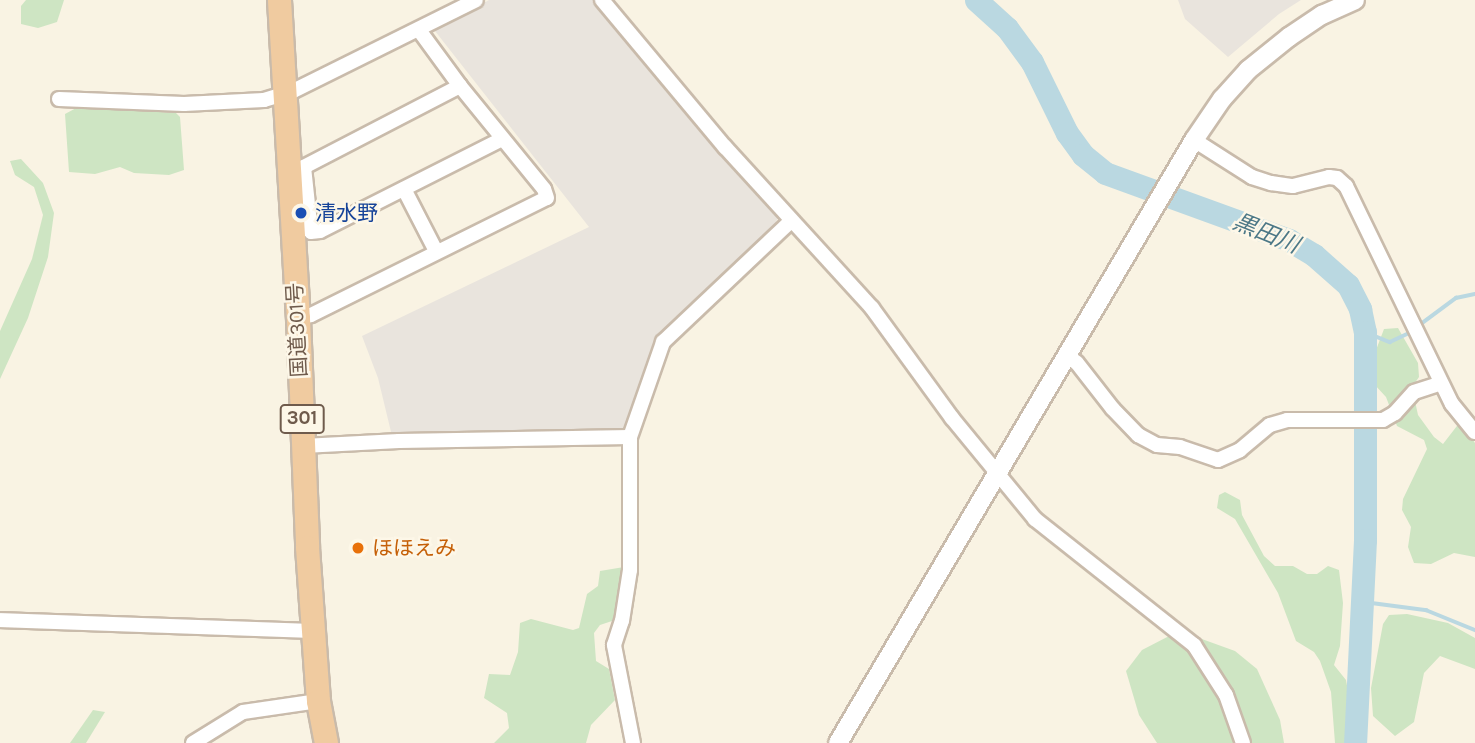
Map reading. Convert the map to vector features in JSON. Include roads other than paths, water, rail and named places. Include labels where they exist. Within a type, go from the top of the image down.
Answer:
[{"type":"highway","name":"国道301号","points":[[279,0],[313,631],[318,701],[326,743]]},
{"type":"street","points":[[59,99],[184,104],[264,100],[283,95],[476,0]]},
{"type":"street","points":[[602,0],[668,82],[872,308],[952,418],[1034,519],[1058,540],[1170,623],[1194,645],[1226,695],[1243,743]]},
{"type":"street","points":[[838,743],[1194,140],[1222,99],[1248,70],[1289,37],[1322,15],[1354,0]]},
{"type":"street","points":[[298,318],[311,315],[547,198],[544,189],[460,86],[419,30]]},
{"type":"street","points":[[460,86],[304,167],[311,232],[320,232],[502,139]]},
{"type":"street","points":[[1194,140],[1252,177],[1271,183],[1293,186],[1337,178],[1355,202],[1441,383],[1458,412],[1475,432]]},
{"type":"street","points":[[404,189],[436,251]]},
{"type":"street","points":[[633,743],[614,645],[622,621],[630,570],[630,437],[663,342],[791,220]]},
{"type":"street","points":[[1068,356],[1138,435],[1157,445],[1190,450],[1210,459],[1225,458],[1270,425],[1287,420],[1383,420],[1395,413],[1414,392],[1441,383]]},
{"type":"street","points":[[303,446],[465,439],[630,437]]},
{"type":"street","points":[[0,620],[313,631]]},
{"type":"street","points":[[193,743],[243,712],[318,701]]},
{"type":"waterway","name":"黒田川","points":[[976,0],[1007,28],[1032,62],[1067,133],[1083,155],[1105,173],[1289,240],[1314,255],[1348,285],[1360,309],[1365,332],[1365,540],[1355,743]]},
{"type":"waterway","points":[[1417,327],[1456,298],[1475,294]]},
{"type":"waterway","points":[[1365,332],[1390,342],[1411,332]]},
{"type":"waterway","points":[[1364,602],[1426,610],[1475,630]]},
{"type":"place","name":"清水野","points":[[301,213]]},
{"type":"place","name":"ほほえみ","points":[[358,548]]}]
